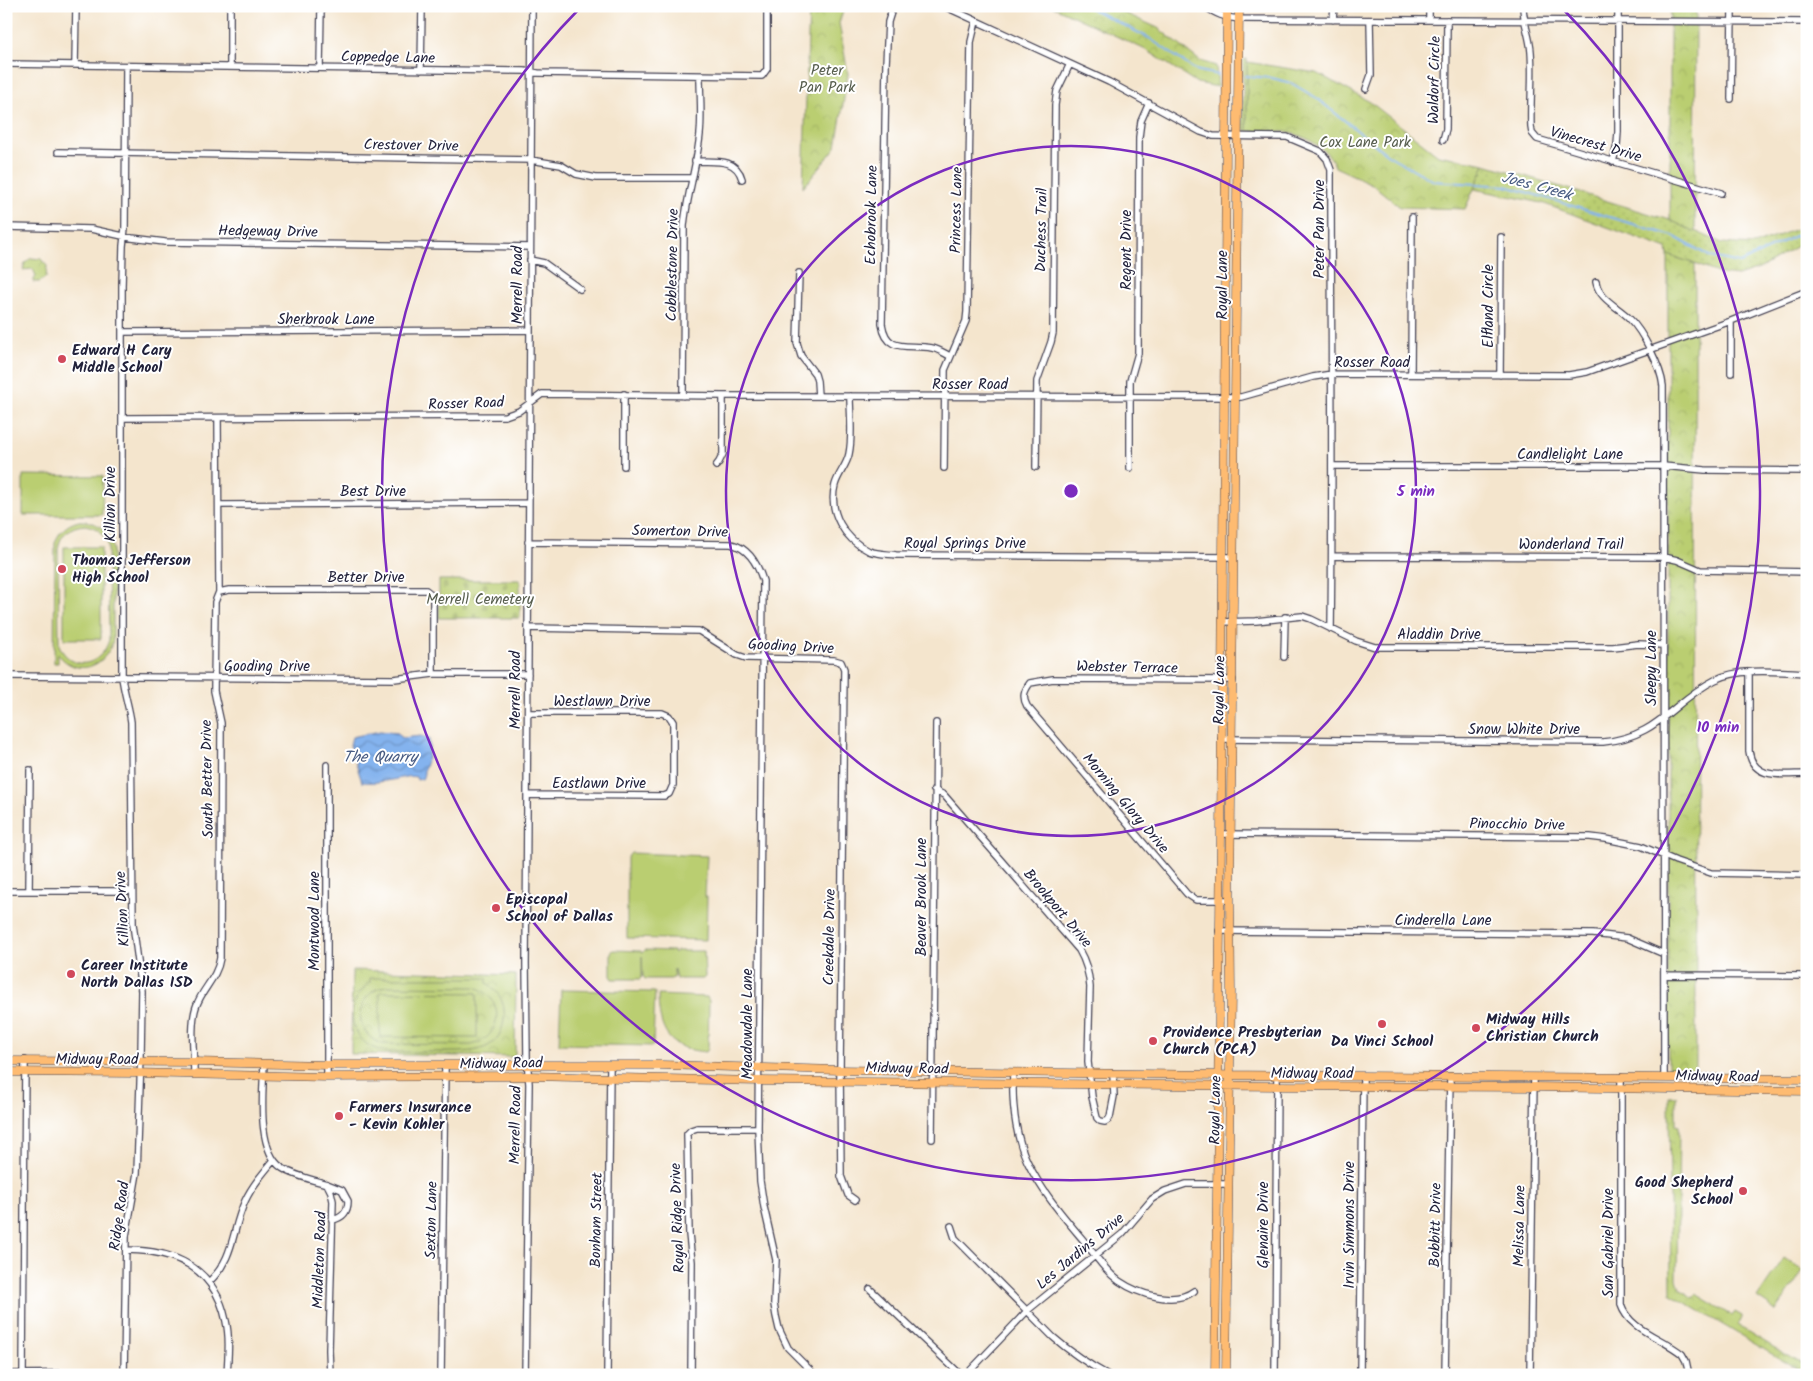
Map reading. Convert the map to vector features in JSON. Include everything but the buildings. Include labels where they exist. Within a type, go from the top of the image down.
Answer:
[{"type":"main road","name":"Royal Lane","points":[[1215,1375],[1220,992],[1219,900],[1227,6]]},
{"type":"main road","name":"Royal Lane","points":[[1226,1375],[1239,6]]},
{"type":"main road","points":[[1220,992],[1231,992]]},
{"type":"main road","name":"Midway Road","points":[[6,1060],[372,1066],[610,1065],[759,1069],[1218,1075],[1807,1079]]},
{"type":"main road","points":[[54,1061],[54,1072]]},
{"type":"main road","points":[[372,1066],[372,1077]]},
{"type":"main road","name":"Midway Road","points":[[6,1072],[327,1077],[528,1076],[759,1081],[1363,1087],[1534,1086],[1807,1091]]},
{"type":"street","points":[[75,65],[76,6]]},
{"type":"street","points":[[230,6],[230,67]]},
{"type":"street","points":[[320,68],[321,6]]},
{"type":"street","points":[[421,70],[422,6]]},
{"type":"street","name":"Merrell Road","points":[[525,1375],[532,6]]},
{"type":"street","name":"Coppedge Lane","points":[[6,64],[762,76],[767,69],[767,6]]},
{"type":"street","name":"Echobrook Lane","points":[[893,6],[888,22],[883,229],[883,332],[886,338],[896,346],[933,348],[950,356]]},
{"type":"street","name":"Peter Pan Drive","points":[[944,6],[1070,64],[1200,132],[1214,136],[1278,136],[1291,138],[1320,151],[1330,164],[1332,170],[1331,628]]},
{"type":"street","points":[[1204,6],[1226,18],[1239,19],[1807,22]]},
{"type":"street","points":[[1333,20],[1334,6]]},
{"type":"street","points":[[1429,6],[1429,20]]},
{"type":"street","name":"Vinecrest Drive","points":[[1523,6],[1524,21],[1530,41],[1532,133],[1542,142],[1721,193]]},
{"type":"street","points":[[1612,162],[1617,145],[1618,132],[1618,6]]},
{"type":"street","points":[[1731,99],[1732,6]]},
{"type":"street","points":[[1366,89],[1371,75],[1370,20]]},
{"type":"street","name":"Waldorf Circle","points":[[1443,140],[1446,129],[1447,20]]},
{"type":"street","name":"Princess Lane","points":[[944,468],[945,370],[962,333],[968,312],[971,42],[976,21]]},
{"type":"street","name":"Duchess Trail","points":[[1036,467],[1038,374],[1052,342],[1053,333],[1055,105],[1058,91],[1070,64]]},
{"type":"street","name":"Killion Drive","points":[[126,66],[126,228],[124,236],[122,332],[122,677],[124,695],[131,722],[132,891],[133,924],[142,991],[141,1061]]},
{"type":"street","name":"Cobblestone Drive","points":[[683,396],[684,226],[686,201],[696,161],[700,134],[700,76]]},
{"type":"street","name":"Regent Drive","points":[[1130,468],[1130,397],[1132,372],[1138,353],[1140,137],[1141,122],[1149,104]]},
{"type":"street","name":"Crestover Drive","points":[[58,152],[531,160],[561,165],[576,174],[596,178],[692,178]]},
{"type":"street","points":[[696,161],[728,162],[736,167],[742,179]]},
{"type":"street","points":[[1412,217],[1412,374]]},
{"type":"street","name":"Hedgeway Drive","points":[[6,227],[91,228],[124,236],[165,242],[530,247]]},
{"type":"street","name":"Elfland Circle","points":[[1500,375],[1501,237]]},
{"type":"street","points":[[530,260],[544,263],[580,289]]},
{"type":"street","points":[[799,273],[798,343],[801,356],[815,374],[818,396]]},
{"type":"street","name":"Sleepy Lane","points":[[1596,282],[1601,295],[1629,317],[1636,326],[1662,375],[1664,1077]]},
{"type":"street","name":"Rosser Road","points":[[122,418],[505,416],[519,412],[542,394],[1235,397],[1248,396],[1313,377],[1332,374],[1568,374],[1587,372],[1731,321],[1807,291]]},
{"type":"street","points":[[1731,321],[1731,373]]},
{"type":"street","name":"Sherbrook Lane","points":[[122,332],[530,330]]},
{"type":"street","points":[[624,394],[624,466]]},
{"type":"street","points":[[716,466],[722,454],[723,396]]},
{"type":"street","name":"Royal Springs Drive","points":[[850,396],[850,450],[847,463],[834,487],[835,513],[843,529],[852,539],[871,551],[896,555],[1234,557]]},
{"type":"street","name":"South Better Drive","points":[[194,1074],[194,1018],[196,1007],[217,973],[220,958],[221,723],[214,691],[214,602],[219,592],[218,418]]},
{"type":"street","name":"Candlelight Lane","points":[[1332,466],[1663,466],[1704,470],[1807,471]]},
{"type":"street","name":"Best Drive","points":[[219,505],[528,503]]},
{"type":"street","name":"Somerton Drive","points":[[528,542],[719,543],[738,545],[747,552],[758,566],[763,581],[761,658]]},
{"type":"street","name":"Wonderland Trail","points":[[1332,556],[1664,557],[1677,560],[1700,570],[1807,572]]},
{"type":"street","name":"Better Drive","points":[[219,592],[229,590],[426,590],[431,594],[433,600],[433,674]]},
{"type":"street","name":"Aladdin Drive","points":[[1222,622],[1302,616],[1331,628],[1356,642],[1375,646],[1613,647],[1638,644],[1663,645]]},
{"type":"street","points":[[1284,657],[1285,617]]},
{"type":"street","name":"Gooding Drive","points":[[528,628],[699,631],[737,655],[746,658],[834,660],[842,662],[844,669]]},
{"type":"street","name":"Meadowdale Lane","points":[[761,658],[758,1128],[760,1181],[776,1260],[774,1304],[779,1328],[788,1348],[815,1375]]},
{"type":"street","name":"Creekdale Drive","points":[[844,669],[840,1070],[841,1176],[848,1194],[856,1200]]},
{"type":"street","name":"Snow White Drive","points":[[1221,739],[1618,741],[1634,736],[1716,680],[1732,674],[1807,672]]},
{"type":"street","points":[[1749,673],[1749,751],[1751,762],[1757,770],[1772,774],[1807,774]]},
{"type":"street","name":"Gooding Drive","points":[[6,676],[394,679],[433,674],[528,674]]},
{"type":"street","name":"Webster Terrace","points":[[1024,691],[1030,684],[1052,679],[1233,680]]},
{"type":"street","name":"Morning Glory Drive","points":[[1024,691],[1024,701],[1027,706],[1187,894],[1196,900],[1230,900]]},
{"type":"street","name":"Westlawn Drive","points":[[528,714],[662,713],[670,716],[673,722],[673,785],[669,794]]},
{"type":"street","name":"Beaver Brook Lane","points":[[932,1139],[936,723]]},
{"type":"street","name":"Montwood Lane","points":[[327,765],[327,1077]]},
{"type":"street","points":[[30,770],[30,891]]},
{"type":"street","name":"Brookport Drive","points":[[934,790],[944,795],[1079,950],[1086,963],[1089,976],[1088,1062],[1090,1084],[1097,1118],[1105,1122],[1110,1117],[1114,1096],[1113,1084]]},
{"type":"street","name":"Eastlawn Drive","points":[[527,796],[664,796],[669,794]]},
{"type":"street","name":"Pinocchio Drive","points":[[1221,834],[1590,837],[1627,842],[1694,868],[1711,872],[1807,875]]},
{"type":"street","points":[[6,891],[132,891]]},
{"type":"street","name":"Cinderella Lane","points":[[1220,931],[1593,934],[1627,938],[1664,954]]},
{"type":"street","points":[[1664,975],[1807,976]]},
{"type":"street","points":[[22,1374],[25,1060]]},
{"type":"street","name":"Ridge Road","points":[[124,1374],[127,1226],[137,1173],[141,1061]]},
{"type":"street","points":[[264,1064],[263,1117],[268,1147],[274,1160],[282,1168],[342,1190],[348,1201],[345,1213],[338,1219],[332,1220]]},
{"type":"street","name":"Bonham Street","points":[[607,1375],[610,1065]]},
{"type":"street","name":"Sexton Lane","points":[[441,1375],[445,1066]]},
{"type":"street","points":[[1013,1072],[1015,1120],[1019,1142],[1026,1161],[1044,1191],[1095,1255],[1120,1281],[1144,1293],[1164,1297],[1179,1297],[1187,1296],[1194,1291]]},
{"type":"street","points":[[1113,1073],[1113,1084]]},
{"type":"street","name":"Glenaire Drive","points":[[1275,1375],[1277,1075]]},
{"type":"street","name":"Irvin Simmons Drive","points":[[1360,1375],[1362,1076]]},
{"type":"street","name":"Bobbitt Drive","points":[[1445,1375],[1450,1076]]},
{"type":"street","name":"Melissa Lane","points":[[1530,1375],[1534,1077]]},
{"type":"street","name":"San Gabriel Drive","points":[[1621,1077],[1621,1305],[1623,1312],[1631,1322],[1682,1354],[1686,1361],[1689,1375]]},
{"type":"street","name":"Royal Ridge Drive","points":[[690,1375],[692,1262],[689,1234],[687,1134],[697,1128],[758,1128]]},
{"type":"street","points":[[209,1282],[225,1264],[240,1215],[251,1190],[274,1160]]},
{"type":"street","name":"Middleton Road","points":[[327,1184],[333,1201],[330,1375]]},
{"type":"street","name":"Les Jardins Drive","points":[[966,1375],[1028,1310],[1122,1234],[1152,1199],[1165,1191],[1186,1184],[1228,1184]]},
{"type":"street","points":[[951,1226],[955,1238],[1068,1350],[1089,1365],[1108,1375]]},
{"type":"street","points":[[126,1250],[142,1250],[173,1256],[185,1262],[209,1282],[216,1292],[226,1321],[228,1375]]},
{"type":"street","points":[[870,1289],[961,1375]]},
{"type":"street","points":[[6,1374],[124,1374]]},
{"type":"green space","name":"Peter Pan Park","points":[[809,6],[845,6],[839,23],[848,74],[836,147],[803,188]]},
{"type":"green space","points":[[1052,6],[1109,6],[1158,28],[1200,61],[1216,66],[1218,87],[1197,83],[1148,51]]},
{"type":"green space","points":[[1670,6],[1696,6],[1695,232],[1670,220]]},
{"type":"green space","points":[[1247,59],[1247,131],[1244,130],[1243,126],[1243,60]]},
{"type":"green space","name":"Cox Lane Park","points":[[1247,62],[1317,73],[1370,102],[1438,155],[1485,164],[1465,209],[1400,207],[1372,184],[1335,167],[1328,155],[1308,139],[1286,132],[1247,131]]},
{"type":"green space","points":[[1485,164],[1670,220],[1722,243],[1754,245],[1807,225],[1807,240],[1759,269],[1738,276],[1720,274],[1668,255],[1667,249],[1542,203],[1474,189]]},
{"type":"green space","points":[[1668,255],[1695,264],[1696,1071],[1668,1070]]},
{"type":"green space","points":[[31,258],[41,259],[47,266],[46,277],[40,282],[33,282],[36,276],[33,269],[23,270],[25,263]]},
{"type":"green space","points":[[23,475],[103,476],[102,515],[23,515]]},
{"type":"green space","points":[[75,522],[91,522],[102,528],[109,537],[113,549],[113,640],[104,657],[97,663],[81,668],[73,666],[58,654],[58,663],[54,663],[55,543],[61,532]],"holes":[[[85,525],[100,531],[108,545],[109,640],[100,656],[93,661],[78,663],[64,654],[59,645],[58,549],[63,535],[70,529]]]},
{"type":"green space","points":[[64,547],[101,547],[101,639],[64,639]]},
{"type":"green space","name":"Merrell Cemetery","points":[[439,580],[520,580],[520,618],[439,618]]},
{"type":"green space","points":[[631,853],[707,856],[705,897],[707,897],[706,940],[627,938],[627,858]]},
{"type":"green space","points":[[613,950],[641,951],[642,953],[645,950],[673,951],[674,953],[676,951],[704,951],[705,977],[703,979],[676,979],[674,969],[674,977],[671,979],[645,979],[643,976],[642,956],[642,977],[640,979],[613,979],[611,976],[611,953]]},
{"type":"green space","points":[[352,970],[516,975],[515,1057],[351,1054]]},
{"type":"green space","points":[[370,978],[487,978],[487,983],[495,990],[503,1003],[504,1019],[501,1031],[496,1040],[488,1046],[469,1051],[387,1052],[374,1049],[357,1034],[353,1024],[352,1013],[355,1002],[361,992],[370,983]],"holes":[[[387,986],[475,987],[485,992],[492,1000],[496,1008],[497,1018],[495,1026],[489,1035],[482,1041],[471,1045],[382,1044],[372,1039],[365,1031],[361,1022],[360,1013],[368,996],[376,990]]]},
{"type":"green space","points":[[561,990],[655,992],[653,1046],[559,1044]]},
{"type":"green space","points":[[380,992],[477,993],[477,1038],[380,1037]]},
{"type":"green space","points":[[658,995],[707,997],[709,1001],[708,1049],[706,1052],[683,1047],[668,1036],[661,1019]]},
{"type":"green space","points":[[1669,1096],[1676,1096],[1676,1125],[1679,1126],[1677,1279],[1680,1289],[1693,1298],[1696,1294],[1732,1316],[1735,1312],[1742,1316],[1738,1326],[1807,1367],[1807,1375],[1671,1294]]},
{"type":"green space","points":[[1784,1258],[1803,1271],[1776,1311],[1757,1298]]},
{"type":"water","name":"The Quarry","points":[[380,731],[398,733],[402,738],[421,736],[429,739],[422,779],[417,780],[416,777],[410,776],[380,782],[362,782],[350,745],[352,737]]},
{"type":"waterway","name":"Joes Creek","points":[[1086,6],[1149,38],[1195,70],[1218,75]]},
{"type":"waterway","name":"Joes Creek","points":[[1245,76],[1272,78],[1291,83],[1315,97],[1388,155],[1434,181],[1506,186],[1673,236],[1711,257],[1740,263],[1807,230]]},
{"type":"place","name":"Edward H Cary Middle School","points":[[62,359]]},
{"type":"place","name":"Thomas Jefferson High School","points":[[62,569]]},
{"type":"place","name":"Episcopal School of Dallas","points":[[496,908]]},
{"type":"place","name":"Career Institute North Dallas ISD","points":[[71,974]]},
{"type":"place","name":"Da Vinci School","points":[[1382,1024]]},
{"type":"place","name":"Midway Hills Christian Church","points":[[1476,1028]]},
{"type":"place","name":"Providence Presbyterian Church (PCA)","points":[[1153,1041]]},
{"type":"place","name":"Farmers Insurance - Kevin Kohler","points":[[339,1116]]},
{"type":"place","name":"Good Shepherd School","points":[[1743,1191]]}]
